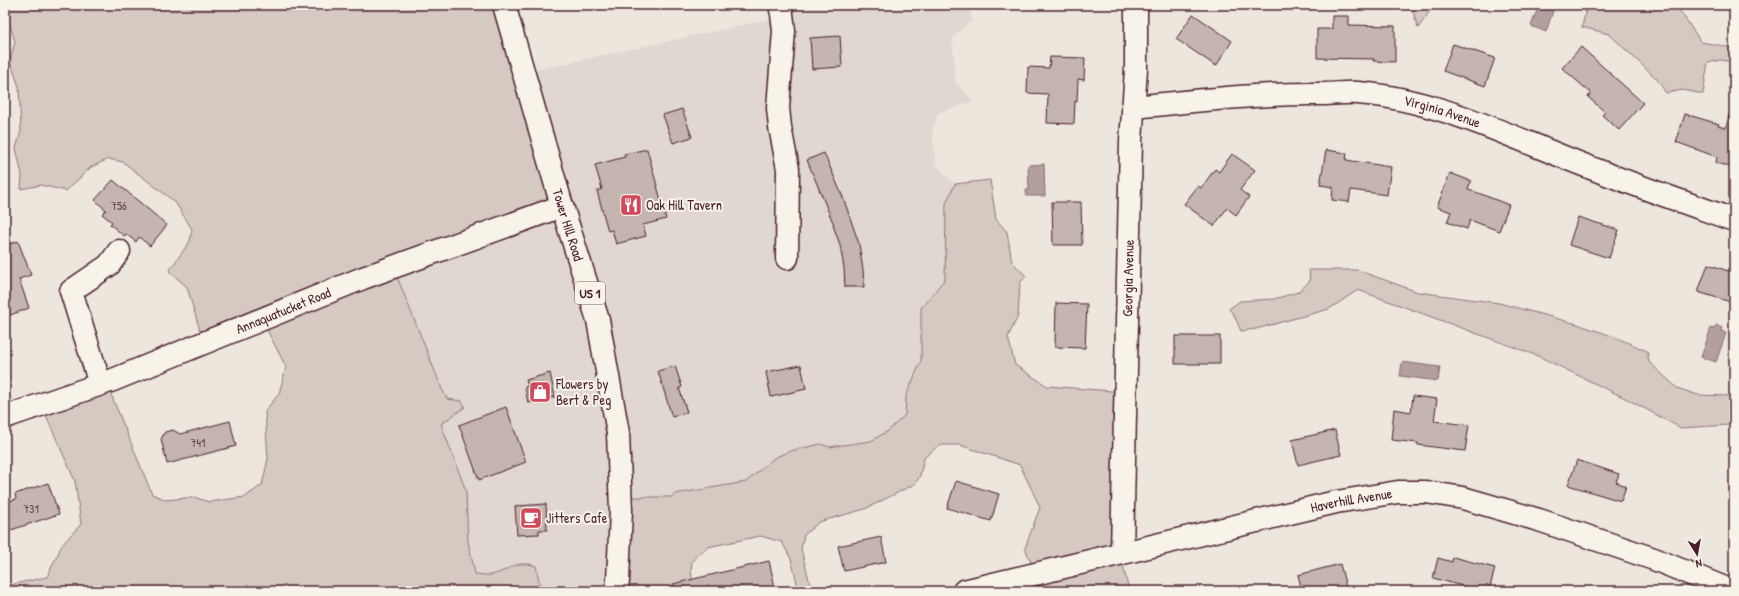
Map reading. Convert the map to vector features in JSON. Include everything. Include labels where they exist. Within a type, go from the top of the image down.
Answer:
[{"type":"street","name":"Tower Hill Road","points":[[504,5],[562,206],[598,320],[618,433],[621,510],[618,581],[616,591]]},
{"type":"street","points":[[780,5],[784,31],[778,108],[788,169],[787,258]]},
{"type":"street","name":"Georgia Avenue","points":[[1122,552],[1133,108],[1136,69],[1136,5]]},
{"type":"street","name":"Virginia Avenue","points":[[1133,108],[1240,96],[1293,93],[1357,93],[1387,97],[1417,103],[1452,114],[1510,135],[1582,165],[1734,220]]},
{"type":"street","name":"Annaquatucket Road","points":[[5,417],[100,384],[363,278],[562,206]]},
{"type":"street","points":[[100,384],[70,291],[109,265],[119,251]]},
{"type":"street","name":"Haverhill Avenue","points":[[964,591],[1336,502],[1398,492],[1426,492],[1463,498],[1539,520],[1654,559],[1732,591]]},
{"type":"shaded area","points":[[5,5],[504,5],[562,204],[394,269],[447,399],[462,401],[465,407],[441,424],[466,491],[468,541],[475,574],[491,575],[512,566],[529,564],[536,566],[541,591],[5,591],[5,586],[47,577],[62,545],[81,524],[75,481],[44,411],[108,387],[152,494],[166,500],[194,497],[209,502],[245,497],[262,485],[268,459],[265,411],[279,394],[286,367],[266,328],[203,341],[187,287],[169,271],[190,241],[192,229],[175,202],[123,162],[109,159],[91,167],[66,191],[41,185],[21,189],[22,175],[16,148],[21,131],[19,87],[10,61],[15,42],[8,17],[5,14]]},
{"type":"shaded area","points":[[779,5],[970,5],[972,22],[968,23],[952,39],[956,83],[973,101],[938,113],[932,132],[936,165],[955,184],[946,203],[945,279],[921,308],[921,361],[906,396],[905,415],[888,431],[871,441],[829,447],[821,444],[774,458],[746,482],[675,494],[671,497],[622,497],[619,591],[541,591],[536,566],[515,565],[490,576],[475,574],[468,541],[466,491],[441,424],[465,407],[462,401],[447,399],[394,269],[526,72],[779,17]]},
{"type":"shaded area","points":[[1411,5],[1434,5],[1418,28]]},
{"type":"shaded area","points":[[1539,5],[1555,5],[1546,32],[1531,26]]},
{"type":"shaded area","points":[[1587,5],[1676,5],[1701,42],[1734,48],[1734,62],[1720,60],[1708,63],[1703,94],[1683,90],[1666,93],[1657,79],[1609,34],[1582,27]]},
{"type":"shaded area","points":[[1044,164],[1045,196],[1026,196],[1026,190],[1029,190],[1028,165]]},
{"type":"shaded area","points":[[990,180],[996,219],[1007,232],[1012,262],[1026,276],[1020,283],[1018,316],[1008,337],[1015,365],[1047,386],[1125,392],[1121,556],[1129,591],[970,591],[1036,574],[1025,548],[1040,507],[1020,465],[960,445],[939,445],[924,458],[920,476],[915,484],[865,509],[819,522],[804,535],[801,549],[812,591],[799,591],[791,559],[782,542],[760,536],[708,547],[692,561],[691,571],[694,591],[619,591],[622,497],[671,497],[675,494],[746,482],[774,458],[790,451],[821,444],[829,447],[871,441],[888,431],[905,415],[906,396],[921,361],[921,308],[945,279],[946,203],[955,184]]},
{"type":"shaded area","points":[[1309,270],[1357,270],[1418,292],[1499,303],[1577,324],[1615,337],[1647,351],[1649,362],[1677,388],[1698,395],[1730,396],[1734,392],[1734,427],[1729,425],[1681,428],[1627,399],[1538,356],[1358,290],[1329,309],[1256,329],[1241,331],[1234,315],[1229,309],[1240,301],[1274,299],[1298,292],[1310,281]]},
{"type":"shaded area","points":[[1716,325],[1722,328],[1721,331],[1726,333],[1716,362],[1701,357],[1711,328],[1715,329]]},
{"type":"shaded area","points":[[1402,362],[1440,367],[1438,381],[1400,376]]},
{"type":"building","points":[[1193,14],[1232,41],[1216,66],[1176,39]]},
{"type":"building","points":[[1332,16],[1349,16],[1349,25],[1395,26],[1395,62],[1373,61],[1374,59],[1317,58],[1317,29],[1332,29]]},
{"type":"building","points":[[840,36],[842,67],[812,69],[810,38]]},
{"type":"building","points":[[1453,44],[1495,58],[1485,86],[1443,71]]},
{"type":"building","points":[[1581,47],[1643,103],[1619,130],[1602,115],[1605,112],[1588,97],[1591,93],[1562,68]]},
{"type":"building","points":[[1050,57],[1085,58],[1084,80],[1078,79],[1074,124],[1047,123],[1048,94],[1027,93],[1028,67],[1049,68]]},
{"type":"building","points":[[682,109],[692,137],[673,143],[663,115]]},
{"type":"building","points":[[1685,114],[1719,124],[1718,126],[1726,128],[1729,115],[1734,116],[1734,168],[1716,163],[1717,157],[1676,142]]},
{"type":"building","name":"Oak Hill Tavern","points":[[647,149],[666,219],[643,225],[646,236],[616,244],[612,230],[608,231],[597,191],[602,189],[595,165],[625,157],[624,154]]},
{"type":"building","points":[[1326,150],[1347,153],[1346,160],[1391,167],[1387,195],[1351,190],[1349,202],[1332,200],[1333,187],[1320,185]]},
{"type":"building","points":[[824,153],[844,200],[859,244],[864,287],[845,287],[844,268],[840,245],[834,225],[807,160]]},
{"type":"building","points":[[1232,154],[1255,170],[1240,190],[1249,197],[1236,215],[1227,208],[1214,226],[1184,204],[1198,186],[1201,188],[1215,169],[1219,172]]},
{"type":"building","points":[[1450,173],[1471,181],[1468,189],[1509,205],[1499,231],[1470,220],[1467,229],[1447,222],[1451,212],[1437,207]]},
{"type":"building","points":[[113,180],[167,225],[150,246],[139,237],[136,242],[126,234],[124,236],[110,224],[112,222],[102,214],[106,210],[95,200]]},
{"type":"building","points":[[1052,202],[1081,202],[1082,245],[1053,245]]},
{"type":"building","points":[[1578,217],[1619,230],[1609,258],[1569,245]]},
{"type":"building","points":[[18,241],[31,275],[19,279],[29,308],[5,317],[5,246]]},
{"type":"building","points":[[1708,264],[1734,273],[1734,303],[1698,292]]},
{"type":"building","points":[[1056,303],[1087,304],[1085,348],[1055,347]]},
{"type":"building","points":[[1175,336],[1220,336],[1220,364],[1175,364]]},
{"type":"building","points":[[801,365],[806,389],[771,397],[766,372]]},
{"type":"building","points":[[675,366],[682,387],[679,388],[687,412],[672,417],[658,371]]},
{"type":"building","name":"Flowers by Bert & Peg","points":[[550,373],[555,397],[528,403],[525,387],[528,386],[526,380]]},
{"type":"building","points":[[1413,396],[1437,399],[1434,421],[1469,425],[1465,451],[1391,440],[1394,409],[1411,412]]},
{"type":"building","points":[[506,407],[526,462],[479,480],[459,425]]},
{"type":"building","points":[[230,421],[236,446],[167,464],[161,439],[165,432],[173,430],[180,434]]},
{"type":"building","points":[[1335,430],[1341,455],[1298,465],[1292,440]]},
{"type":"building","points":[[1577,460],[1619,474],[1616,482],[1626,486],[1621,501],[1568,485]]},
{"type":"building","points":[[956,481],[999,494],[991,521],[947,508]]},
{"type":"building","points":[[48,483],[59,514],[5,532],[5,503],[16,499],[15,494]]},
{"type":"building","name":"Jitters Cafe","points":[[546,504],[547,530],[539,530],[539,534],[517,535],[515,506]]},
{"type":"building","points":[[881,537],[886,562],[844,571],[838,546]]},
{"type":"building","points":[[1453,557],[1495,568],[1489,591],[1481,591],[1433,578],[1438,558],[1452,562]]},
{"type":"building","points":[[769,561],[776,591],[674,591],[673,584]]},
{"type":"building","points":[[1340,564],[1347,591],[1302,591],[1298,575]]},
{"type":"place","name":"Oak Hill Tavern","points":[[631,205]]},
{"type":"place","name":"Flowers by Bert & Peg","points":[[540,392]]},
{"type":"place","name":"Jitters Cafe","points":[[531,518]]}]
